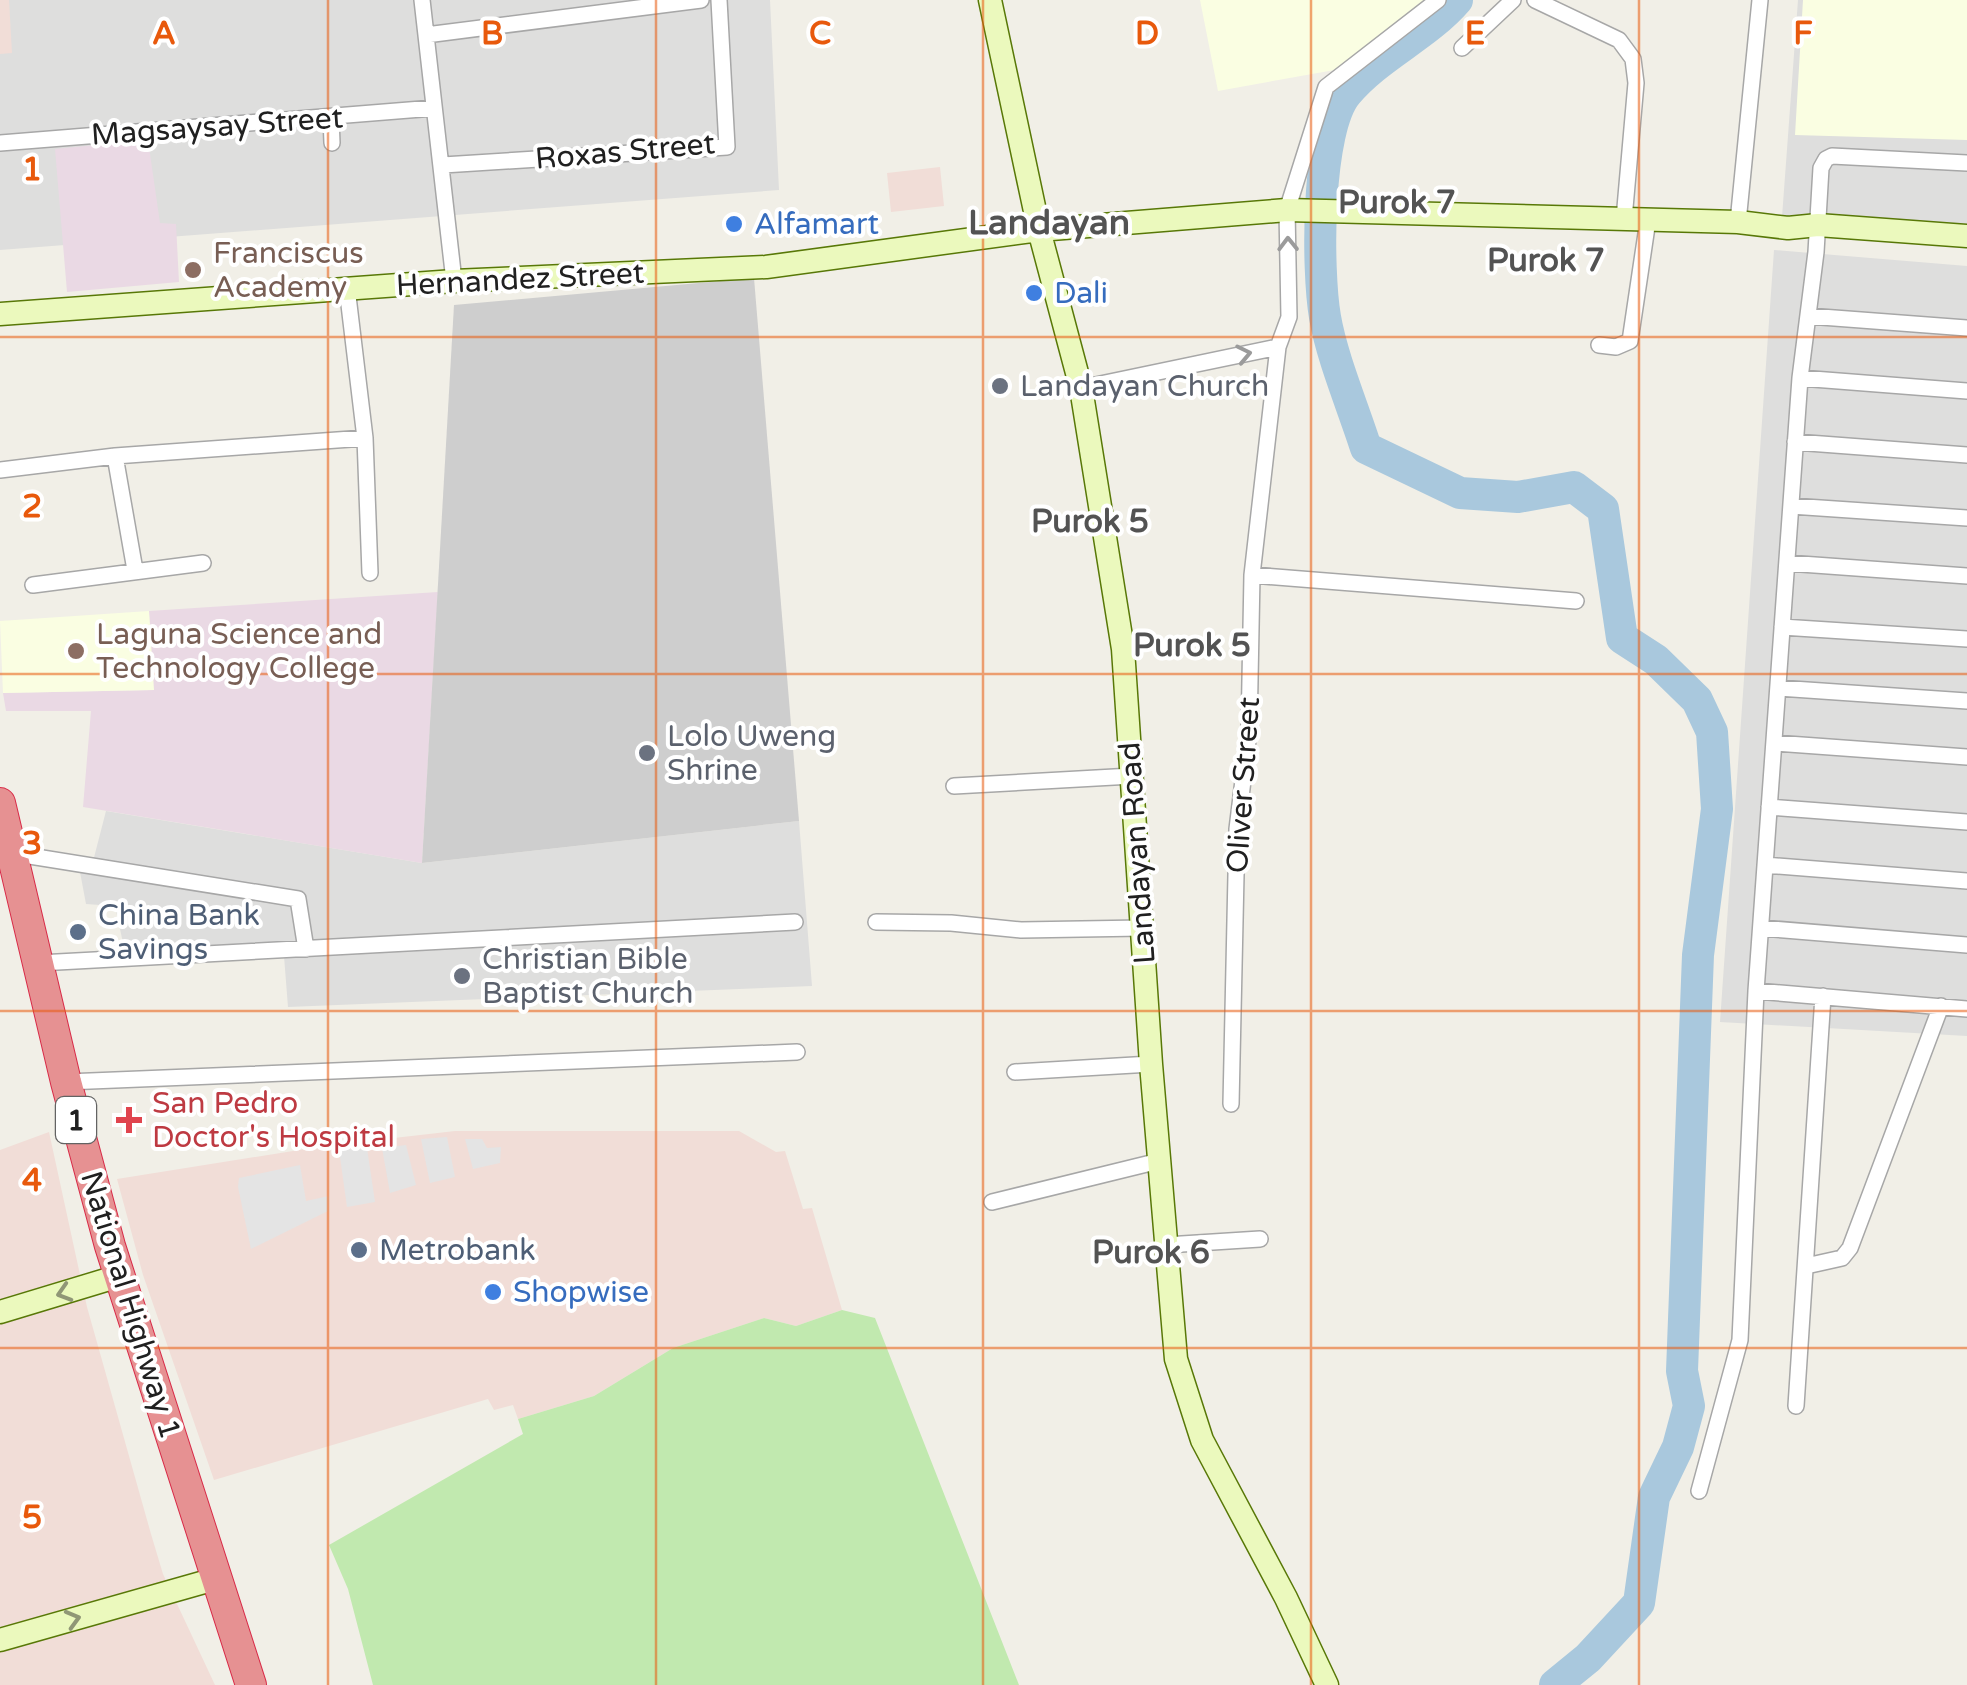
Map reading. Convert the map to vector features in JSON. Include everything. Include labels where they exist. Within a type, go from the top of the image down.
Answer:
[{"type":"highway","name":"National Highway 1","points":[[0,804],[66,1082],[119,1276],[251,1685]]},
{"type":"street","points":[[422,0],[454,281]]},
{"type":"street","points":[[426,36],[701,0]]},
{"type":"street","name":"Roxas Street","points":[[443,166],[728,147],[719,0]]},
{"type":"street","name":"Landayan Road","points":[[990,0],[1039,230],[1080,388],[1123,649],[1151,1064],[1176,1358],[1202,1440],[1286,1598],[1327,1685]]},
{"type":"street","name":"Oliver Street","points":[[1231,1104],[1237,828],[1248,732],[1252,575],[1278,347],[1289,317],[1287,210],[1326,86],[1438,0]]},
{"type":"street","points":[[1462,48],[1513,0]]},
{"type":"street","points":[[1535,0],[1619,40],[1633,59],[1636,83],[1624,219]]},
{"type":"street","points":[[1738,222],[1760,0]]},
{"type":"street","name":"Magsaysay Street","points":[[0,143],[434,108]]},
{"type":"street","points":[[331,118],[332,143]]},
{"type":"street","points":[[1699,1491],[1740,1340],[1760,928],[1800,378],[1818,233],[1821,168],[1832,156],[1967,163]]},
{"type":"street","name":"Hernandez Street","points":[[0,314],[454,281],[766,267],[1039,230],[1287,210],[1738,222],[1818,233]]},
{"type":"street","points":[[1599,346],[1616,347],[1630,341],[1648,220]]},
{"type":"street","points":[[1818,233],[1967,236]]},
{"type":"street","points":[[1818,233],[1967,250]]},
{"type":"street","points":[[348,288],[365,438],[370,572]]},
{"type":"street","points":[[1808,316],[1967,328]]},
{"type":"street","points":[[1080,388],[1278,347]]},
{"type":"street","points":[[1800,378],[1967,391]]},
{"type":"street","points":[[0,470],[115,456],[365,438]]},
{"type":"street","points":[[1795,442],[1967,456]]},
{"type":"street","points":[[115,456],[135,570]]},
{"type":"street","points":[[1790,506],[1967,518]]},
{"type":"street","points":[[32,586],[203,563]]},
{"type":"street","points":[[1786,563],[1967,576]]},
{"type":"street","points":[[1252,575],[1576,601]]},
{"type":"street","points":[[1782,627],[1967,640]]},
{"type":"street","points":[[1778,688],[1967,701]]},
{"type":"street","points":[[1774,742],[1967,757]]},
{"type":"street","points":[[954,786],[1132,776]]},
{"type":"street","points":[[1770,807],[1967,822]]},
{"type":"street","points":[[10,853],[298,899],[306,949]]},
{"type":"street","points":[[1765,865],[1967,881]]},
{"type":"street","points":[[40,963],[795,922]]},
{"type":"street","points":[[876,922],[951,923],[1022,930],[1142,928]]},
{"type":"street","points":[[1760,928],[1967,946]]},
{"type":"street","points":[[1756,991],[1967,1009]]},
{"type":"street","points":[[1796,1406],[1823,996]]},
{"type":"street","points":[[1806,1266],[1842,1258],[1850,1248],[1941,1006]]},
{"type":"street","points":[[66,1082],[797,1052]]},
{"type":"street","points":[[1015,1072],[1151,1064]]},
{"type":"street","points":[[992,1202],[1159,1162]]},
{"type":"street","points":[[1166,1245],[1260,1239]]},
{"type":"street","points":[[0,1312],[119,1276]]},
{"type":"street","points":[[0,1640],[216,1579]]},
{"type":"shaded area","points":[[0,0],[770,0],[779,190],[0,250]]},
{"type":"shaded area","points":[[0,0],[9,0],[12,53],[0,54]]},
{"type":"shaded area","points":[[1200,0],[1424,0],[1340,69],[1218,91]]},
{"type":"shaded area","points":[[1798,0],[1967,0],[1967,230],[1782,217]]},
{"type":"shaded area","points":[[1803,0],[1967,0],[1967,140],[1795,135]]},
{"type":"shaded area","points":[[148,140],[160,223],[176,224],[179,282],[67,292],[55,149]]},
{"type":"shaded area","points":[[940,167],[944,206],[891,212],[887,173]]},
{"type":"shaded area","points":[[1774,250],[1967,266],[1967,1036],[1720,1022]]},
{"type":"shaded area","points":[[754,278],[799,821],[422,863],[454,305]]},
{"type":"shaded area","points":[[438,592],[422,863],[83,807],[91,711],[6,711],[3,693],[153,690],[149,611]]},
{"type":"shaded area","name":"Laguna Science and Technology College","points":[[149,611],[154,690],[3,693],[0,621]]},
{"type":"shaded area","points":[[106,811],[422,863],[799,821],[812,986],[288,1007],[284,956],[128,966],[115,906],[86,904],[80,872],[90,873]]},
{"type":"shaded area","name":"Shopwise","points":[[455,1131],[739,1131],[776,1152],[785,1151],[803,1209],[812,1208],[842,1310],[796,1326],[764,1318],[673,1348],[594,1396],[518,1419],[513,1405],[494,1410],[488,1399],[214,1480],[143,1275],[117,1179],[324,1146]]},
{"type":"shaded area","points":[[49,1132],[87,1307],[163,1574],[215,1685],[0,1685],[0,1150]]},
{"type":"shaded area","points":[[447,1137],[455,1177],[430,1183],[421,1139]]},
{"type":"shaded area","points":[[465,1139],[482,1139],[487,1148],[501,1147],[500,1163],[473,1169]]},
{"type":"shaded area","points":[[406,1145],[416,1185],[390,1193],[382,1148]]},
{"type":"shaded area","points":[[367,1148],[375,1202],[347,1207],[339,1150]]},
{"type":"shaded area","points":[[300,1165],[306,1201],[329,1196],[328,1211],[251,1249],[239,1178]]},
{"type":"green space","points":[[842,1310],[875,1318],[1019,1685],[373,1685],[348,1589],[329,1545],[523,1434],[518,1419],[594,1396],[673,1348],[764,1318],[796,1326]]},
{"type":"waterway","points":[[1457,0],[1359,80],[1337,111],[1324,167],[1320,235],[1325,317],[1338,366],[1366,448],[1460,493],[1518,497],[1574,487],[1603,509],[1622,638],[1656,660],[1697,700],[1712,732],[1717,809],[1698,955],[1682,1371],[1689,1406],[1678,1447],[1654,1497],[1639,1603],[1588,1658],[1555,1685]]},
{"type":"place","name":"Alfamart","points":[[734,224]]},
{"type":"place","name":"Franciscus Academy","points":[[193,270]]},
{"type":"place","name":"Dali","points":[[1034,293]]},
{"type":"place","name":"Landayan Church","points":[[1000,386]]},
{"type":"place","name":"Laguna Science and Technology College","points":[[76,651]]},
{"type":"place","name":"Lolo Uweng Shrine","points":[[647,753]]},
{"type":"place","name":"China Bank Savings","points":[[78,932]]},
{"type":"place","name":"Christian Bible Baptist Church","points":[[462,976]]},
{"type":"place","name":"San Pedro Doctor's Hospital","points":[[129,1120]]},
{"type":"place","name":"Metrobank","points":[[359,1250]]},
{"type":"place","name":"Shopwise","points":[[493,1292]]},
{"type":"district","name":"Purok 7","points":[[1397,202]]},
{"type":"district","name":"Landayan","points":[[1049,222]]},
{"type":"district","name":"Purok 7","points":[[1546,260]]},
{"type":"district","name":"Purok 5","points":[[1090,521]]},
{"type":"district","name":"Purok 5","points":[[1192,645]]},
{"type":"district","name":"Purok 6","points":[[1151,1252]]}]
